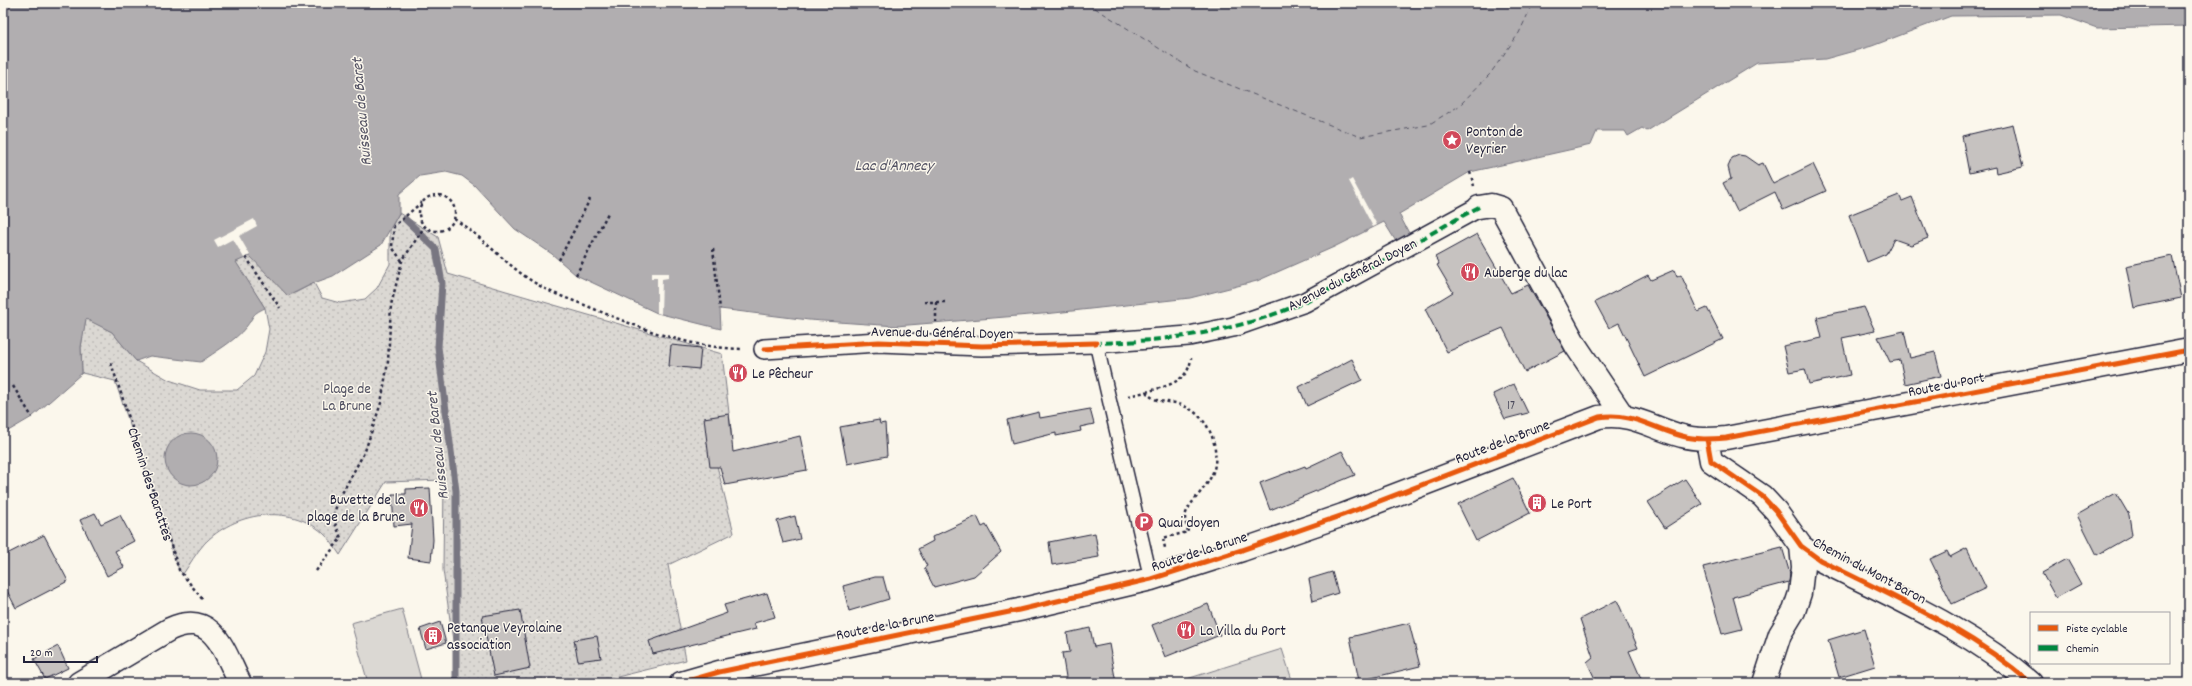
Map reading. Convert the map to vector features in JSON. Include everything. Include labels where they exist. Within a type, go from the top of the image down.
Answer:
[{"type":"street","name":"Avenue du Général Doyen","points":[[764,349],[880,342],[982,346],[1096,343],[1188,336],[1233,327],[1305,302],[1479,207],[1491,205],[1501,208],[1576,346],[1623,416]]},
{"type":"street","name":"Route du Port","points":[[1707,439],[1726,438],[2189,350]]},
{"type":"street","name":"Route de la Brune","points":[[681,683],[721,677],[1151,579],[1242,550],[1343,515],[1599,417],[1623,416],[1642,420],[1658,428],[1684,437],[1707,439]]},
{"type":"street","name":"Chemin du Mont Baron","points":[[1707,439],[1711,461],[1762,496],[1776,511],[1800,546],[1820,560],[1957,630],[2008,663],[2031,683]]},
{"type":"street","points":[[1764,683],[1780,634],[1794,611],[1800,593],[1803,567],[1800,546]]},
{"type":"street","points":[[80,683],[170,628],[183,624],[195,624],[207,628],[215,634],[240,683]]},
{"type":"lane","points":[[1096,343],[1151,579]]},
{"type":"path","points":[[402,261],[392,248],[394,226],[423,201],[435,195],[448,198],[455,209],[454,220],[447,228],[440,231],[425,226],[419,213],[423,201]]},
{"type":"path","points":[[559,260],[590,199]]},
{"type":"path","points":[[576,275],[609,211]]},
{"type":"path","points":[[454,220],[472,230],[507,263],[540,286],[653,333],[690,344],[719,348],[764,349]]},
{"type":"path","points":[[316,571],[341,538],[333,518],[340,497],[365,451],[381,403],[388,362],[391,306],[402,261],[425,226]]},
{"type":"path","points":[[713,249],[720,309]]},
{"type":"path","points":[[246,257],[280,308]]},
{"type":"path","points":[[924,302],[948,302]]},
{"type":"path","points":[[936,302],[936,322]]},
{"type":"path","points":[[1110,401],[1172,385],[1182,377],[1190,362],[1188,336]]},
{"type":"path","points":[[13,386],[32,417]]},
{"type":"path","points":[[1145,553],[1165,548],[1163,538],[1188,532],[1185,518],[1187,510],[1211,479],[1215,466],[1216,454],[1210,430],[1195,412],[1173,402],[1154,400],[1146,392]]},
{"type":"green space","name":"Plage de La Brune","points":[[399,213],[438,237],[448,274],[722,354],[732,438],[713,450],[734,533],[668,565],[686,660],[593,683],[459,683],[443,570],[444,480],[386,482],[340,555],[326,535],[309,524],[294,518],[278,515],[262,515],[230,525],[216,533],[201,547],[183,574],[179,570],[115,381],[82,373],[81,347],[86,318],[112,332],[136,361],[169,380],[200,390],[237,390],[254,376],[265,352],[269,329],[265,308],[235,262],[250,255],[295,293],[314,283],[322,298],[340,303],[365,299],[377,288],[390,264],[390,230]]},
{"type":"green space","points":[[402,609],[422,683],[368,683],[351,623]]},
{"type":"green space","points":[[1282,649],[1293,683],[1174,683]]},
{"type":"water","name":"Lac d'Annecy","points":[[3,3],[2189,3],[2189,26],[2097,28],[2061,15],[1951,16],[1872,46],[1825,59],[1757,63],[1647,131],[1642,128],[1628,136],[1625,131],[1597,131],[1591,145],[1470,172],[1399,214],[1410,235],[1397,243],[1384,222],[1334,247],[1257,281],[1190,298],[1054,313],[896,326],[809,320],[720,309],[721,329],[657,313],[576,275],[552,254],[515,229],[474,185],[462,176],[446,172],[420,176],[399,194],[399,213],[381,245],[333,276],[314,283],[288,296],[250,256],[236,262],[265,308],[255,314],[242,332],[225,346],[201,362],[150,356],[136,361],[112,332],[86,319],[81,347],[82,373],[32,417],[3,434]]},
{"type":"water","points":[[191,433],[205,437],[213,445],[217,459],[213,473],[205,481],[191,485],[177,481],[169,473],[165,459],[169,445],[177,437]]},
{"type":"pier","points":[[1352,179],[1377,225],[1373,227],[1349,181]]},
{"type":"pier","points":[[254,219],[257,226],[239,236],[250,255],[244,258],[233,239],[218,247],[214,240]]},
{"type":"pier","points":[[651,273],[668,273],[668,278],[662,279],[661,314],[657,313],[657,278],[651,278]]},
{"type":"building","points":[[2013,124],[2023,167],[1996,173],[1995,167],[1969,173],[1962,136]]},
{"type":"building","points":[[1739,155],[1745,156],[1758,165],[1763,163],[1773,184],[1813,164],[1826,191],[1783,210],[1775,192],[1737,211],[1723,183],[1731,179],[1728,167],[1732,158]]},
{"type":"building","points":[[1899,195],[1902,201],[1912,197],[1928,238],[1911,245],[1894,239],[1886,254],[1867,262],[1849,215]]},
{"type":"building","points":[[1477,234],[1511,293],[1528,285],[1565,351],[1525,372],[1503,328],[1447,352],[1425,309],[1453,292],[1437,265],[1439,264],[1435,257]]},
{"type":"building","points":[[2172,256],[2181,298],[2134,308],[2126,266]]},
{"type":"building","points":[[1674,270],[1677,277],[1681,275],[1698,312],[1707,308],[1723,339],[1645,377],[1619,323],[1609,328],[1595,302],[1648,275],[1651,280]]},
{"type":"building","points":[[1864,307],[1875,331],[1842,338],[1850,375],[1809,384],[1805,369],[1789,372],[1783,346],[1822,338],[1817,317]]},
{"type":"building","points":[[1904,331],[1910,358],[1935,352],[1941,376],[1905,384],[1900,360],[1890,362],[1878,337]]},
{"type":"building","points":[[671,345],[701,348],[699,369],[669,366]]},
{"type":"building","points":[[1352,359],[1362,380],[1307,406],[1299,387]]},
{"type":"building","points":[[1514,384],[1528,413],[1505,419],[1493,394]]},
{"type":"building","points":[[1090,409],[1094,424],[1080,427],[1081,431],[1056,436],[1056,433],[1012,444],[1007,420],[1039,412],[1040,418]]},
{"type":"building","points":[[729,414],[733,452],[800,436],[807,470],[725,485],[720,467],[710,467],[704,418]]},
{"type":"building","points":[[879,420],[880,424],[885,423],[887,456],[847,464],[840,427]]},
{"type":"building","points":[[1342,451],[1355,475],[1270,510],[1260,483],[1305,466],[1306,468]]},
{"type":"building","points":[[1513,478],[1530,513],[1476,541],[1458,504]]},
{"type":"building","points":[[1685,479],[1702,504],[1665,528],[1648,502]]},
{"type":"building","points":[[430,488],[433,540],[431,561],[408,558],[412,524],[394,526],[392,494],[406,494],[406,489]]},
{"type":"building","points":[[2116,493],[2129,515],[2132,535],[2097,555],[2077,515]]},
{"type":"building","points":[[95,513],[101,524],[120,515],[134,541],[115,551],[124,567],[107,576],[80,520]]},
{"type":"building","points":[[795,516],[800,539],[783,543],[777,521]]},
{"type":"building","points":[[977,516],[982,527],[986,525],[1001,552],[974,576],[934,587],[924,568],[927,566],[918,549],[933,541],[932,537]]},
{"type":"building","points":[[1095,533],[1099,557],[1052,565],[1049,542]]},
{"type":"building","points":[[44,535],[68,581],[16,608],[3,583],[3,556]]},
{"type":"building","points":[[1782,547],[1790,574],[1789,582],[1733,597],[1742,629],[1722,634],[1703,567]]},
{"type":"building","points":[[1967,548],[1986,588],[1952,604],[1930,559],[1947,551],[1950,557]]},
{"type":"building","points":[[2067,559],[2081,584],[2056,598],[2042,573]]},
{"type":"building","points":[[1332,572],[1338,593],[1313,601],[1309,579]]},
{"type":"building","points":[[875,577],[883,577],[889,599],[849,611],[843,586]]},
{"type":"building","points":[[767,593],[775,617],[754,623],[756,629],[653,654],[649,641],[727,613],[724,605]]},
{"type":"building","points":[[1617,600],[1638,648],[1629,651],[1643,683],[1597,683],[1587,662],[1593,657],[1580,619]]},
{"type":"building","name":"La Villa du Port","points":[[1208,604],[1220,635],[1165,657],[1152,625]]},
{"type":"building","points":[[520,610],[530,668],[494,676],[482,616]]},
{"type":"building","name":"Petanque Veyrolaine association","points":[[440,622],[446,643],[426,649],[420,629]]},
{"type":"building","points":[[1409,623],[1420,666],[1359,681],[1350,637]]},
{"type":"building","points":[[1090,628],[1094,647],[1109,644],[1116,683],[1067,683],[1062,653],[1070,652],[1067,633]]},
{"type":"building","points":[[1864,629],[1875,666],[1839,677],[1828,640]]},
{"type":"building","points":[[597,636],[601,658],[578,661],[574,640]]},
{"type":"building","points":[[58,646],[68,668],[45,679],[34,659]]},
{"type":"waterway","name":"Ruisseau de Baret","points":[[405,219],[436,249],[442,283],[438,347],[456,491],[456,683]]},
{"type":"ferry route","points":[[1087,3],[1195,71],[1360,137],[1428,125],[1459,106],[1490,74],[1519,33],[1533,3]]},
{"type":"marked path","points":[[1093,343],[1147,340],[1201,333],[1228,328],[1281,312],[1350,279],[1479,207]]},
{"type":"cycle path","points":[[764,349],[879,342],[982,346],[1096,343]]},
{"type":"cycle path","points":[[681,683],[719,672],[1019,610],[1151,579],[1242,550],[1343,515],[1599,417],[1611,416],[1632,419],[1671,433],[1693,438],[1726,438],[2189,350]]},
{"type":"cycle path","points":[[1707,439],[1711,461],[1762,496],[1776,511],[1801,546],[1820,560],[1930,615],[1956,630],[1982,646],[2031,683]]},
{"type":"place","name":"Ponton de Veyrier","points":[[1452,140]]},
{"type":"place","name":"Auberge du lac","points":[[1470,272]]},
{"type":"place","name":"Le Pêcheur","points":[[738,373]]},
{"type":"place","name":"Le Port","points":[[1537,503]]},
{"type":"place","name":"Buvette de la plage de la Brune","points":[[419,508]]},
{"type":"place","name":"Quai doyen","points":[[1144,522]]},
{"type":"place","name":"La Villa du Port","points":[[1186,630]]},
{"type":"place","name":"Petanque Veyrolaine association","points":[[433,636]]}]
